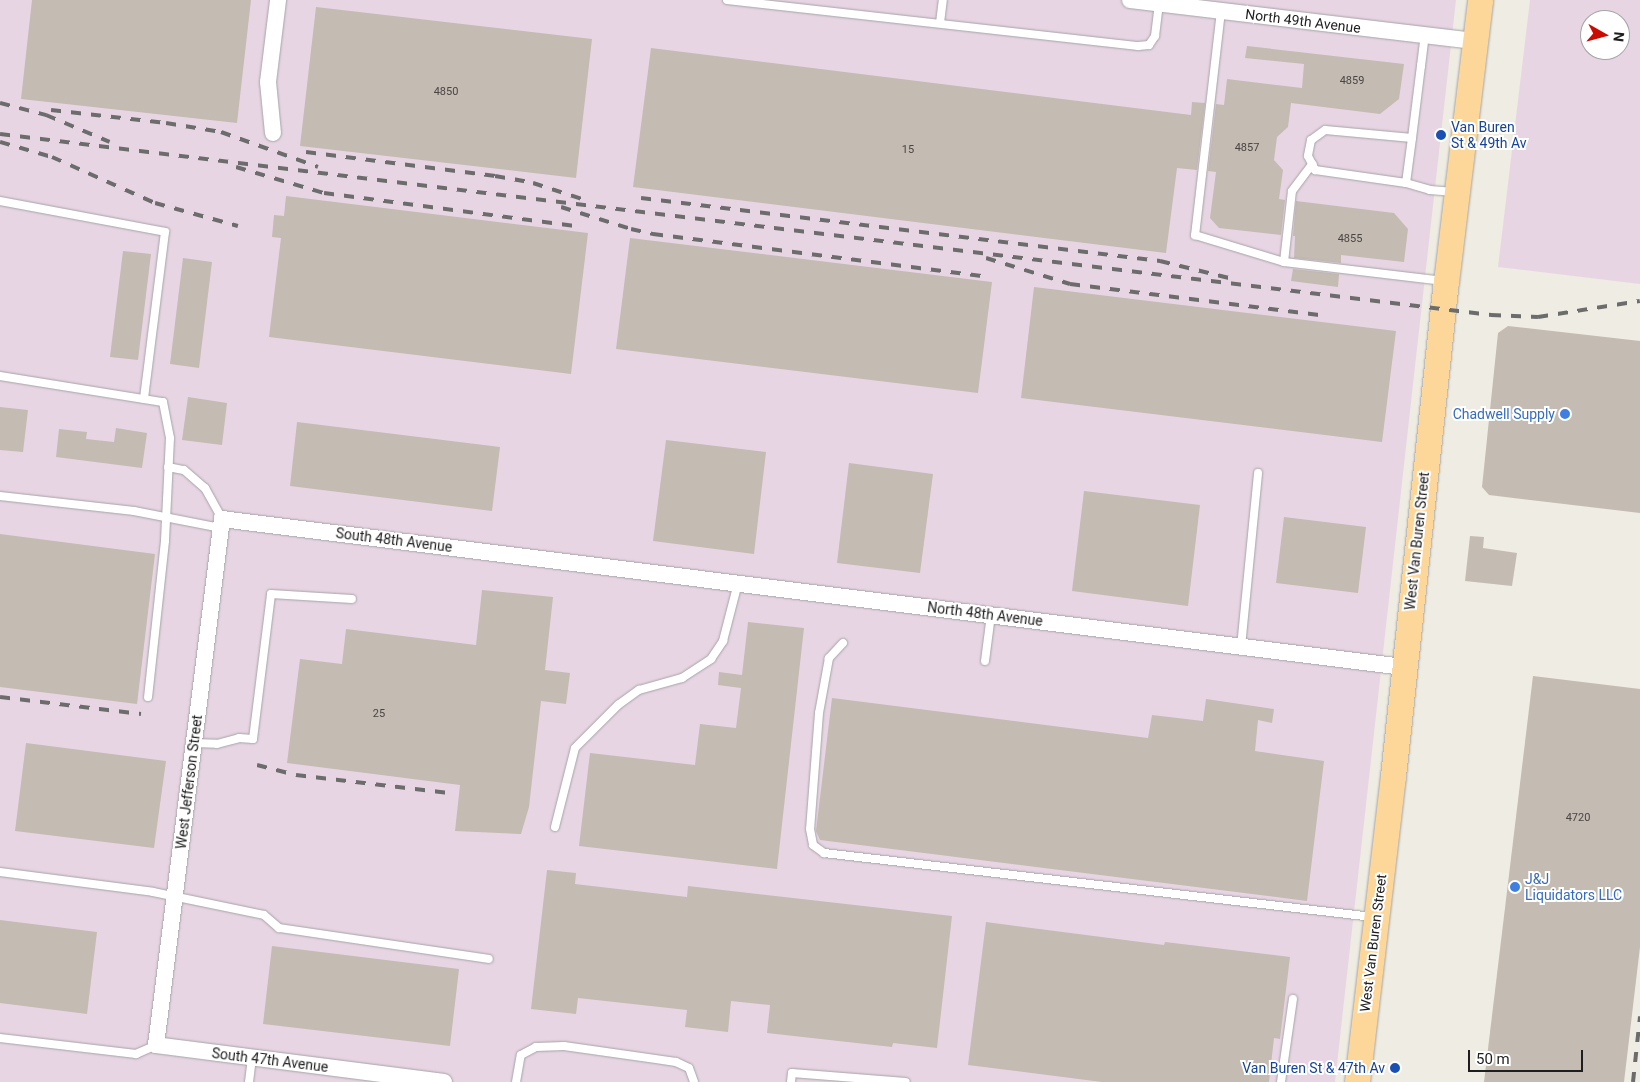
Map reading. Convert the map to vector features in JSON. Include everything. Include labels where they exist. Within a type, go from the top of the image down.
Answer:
[{"type":"main road","name":"West Van Buren Street","points":[[1357,1082],[1456,192],[1480,0]]},
{"type":"street","points":[[273,133],[268,82],[278,0]]},
{"type":"street","name":"North 49th Avenue","points":[[1145,1],[1188,3],[1220,11],[1475,41]]},
{"type":"street","name":"South 48th Avenue","points":[[221,524],[566,562]]},
{"type":"street","name":"West Jefferson Street","points":[[156,1045],[176,897],[193,743],[221,524]]},
{"type":"street","name":"North 48th Avenue","points":[[566,562],[1404,667]]},
{"type":"street","name":"South 47th Avenue","points":[[156,1045],[444,1082]]},
{"type":"lane","points":[[727,0],[940,23],[1123,46],[1150,45],[1155,36],[1145,1]]},
{"type":"lane","points":[[940,23],[944,0]]},
{"type":"lane","points":[[1220,11],[1195,235],[1284,262],[1446,282]]},
{"type":"lane","points":[[1406,183],[1425,35]]},
{"type":"lane","points":[[1412,138],[1325,130],[1311,140],[1308,156],[1316,170],[1406,183],[1430,190],[1456,192]]},
{"type":"lane","points":[[1284,262],[1292,192],[1312,164]]},
{"type":"lane","points":[[0,201],[164,232],[144,399]]},
{"type":"lane","points":[[0,376],[163,402],[170,438],[165,541],[148,697]]},
{"type":"lane","points":[[168,467],[184,470],[205,488],[221,524]]},
{"type":"lane","points":[[1241,646],[1258,473]]},
{"type":"lane","points":[[0,496],[134,511],[221,524]]},
{"type":"lane","points":[[555,827],[575,748],[618,705],[639,690],[682,678],[711,659],[722,641],[738,583]]},
{"type":"lane","points":[[193,743],[217,744],[239,738],[253,738],[271,594],[352,599]]},
{"type":"lane","points":[[985,661],[991,615]]},
{"type":"lane","points":[[843,643],[829,658],[819,713],[810,829],[813,845],[824,853],[1376,918]]},
{"type":"lane","points":[[0,872],[176,897],[264,915],[279,928],[489,959]]},
{"type":"lane","points":[[1281,1082],[1293,999]]},
{"type":"lane","points":[[0,1038],[136,1054],[156,1045]]},
{"type":"lane","points":[[516,1082],[521,1056],[536,1047],[564,1046],[676,1062],[689,1068],[694,1082]]},
{"type":"lane","points":[[249,1082],[252,1057]]},
{"type":"lane","points":[[791,1082],[792,1072],[906,1082]]},
{"type":"shaded area","points":[[0,0],[1456,0],[1335,1082],[0,1082]]},
{"type":"shaded area","points":[[1530,0],[1640,0],[1640,284],[1498,267]]},
{"type":"building","points":[[32,0],[251,0],[237,123],[21,99]]},
{"type":"building","points":[[316,7],[592,39],[576,178],[300,146]]},
{"type":"building","points":[[1247,46],[1404,64],[1399,99],[1380,114],[1291,103],[1288,127],[1277,137],[1274,160],[1283,170],[1279,199],[1285,200],[1281,235],[1219,228],[1210,218],[1216,172],[1208,171],[1216,104],[1224,105],[1227,79],[1302,88],[1304,64],[1245,58]]},
{"type":"building","points":[[651,48],[1191,115],[1192,102],[1205,103],[1197,170],[1177,168],[1166,253],[633,187]]},
{"type":"building","points":[[286,196],[588,233],[571,374],[269,337],[281,238],[272,237],[274,215],[284,216]]},
{"type":"building","points":[[1296,201],[1394,213],[1408,229],[1404,262],[1341,255],[1341,263],[1294,258],[1295,236],[1293,236]]},
{"type":"building","points":[[630,238],[992,282],[978,393],[616,349]]},
{"type":"building","points":[[123,251],[151,254],[138,360],[110,357]]},
{"type":"building","points":[[183,258],[212,262],[199,368],[170,364]]},
{"type":"building","points":[[1293,269],[1339,274],[1338,287],[1291,281]]},
{"type":"building","points":[[1034,287],[1396,331],[1382,442],[1021,398]]},
{"type":"building","name":"Chadwell Supply","points":[[1508,326],[1640,341],[1640,513],[1489,495],[1482,487],[1498,333]]},
{"type":"building","points":[[188,397],[227,403],[222,445],[182,440]]},
{"type":"building","points":[[0,407],[28,410],[23,452],[0,450]]},
{"type":"building","points":[[297,422],[500,447],[492,511],[290,486]]},
{"type":"building","points":[[116,428],[147,433],[142,468],[56,457],[59,429],[87,432],[86,439],[114,442]]},
{"type":"building","points":[[666,440],[766,452],[754,554],[653,541]]},
{"type":"building","points":[[849,463],[933,474],[920,573],[837,563]]},
{"type":"building","points":[[1084,491],[1200,505],[1188,606],[1072,591]]},
{"type":"building","points":[[1284,517],[1366,527],[1358,593],[1276,583]]},
{"type":"building","points":[[0,534],[155,554],[137,704],[0,687]]},
{"type":"building","points":[[1470,536],[1484,537],[1483,548],[1517,553],[1512,586],[1465,581]]},
{"type":"building","points":[[482,590],[553,597],[545,670],[570,673],[566,704],[541,701],[529,807],[521,834],[455,831],[460,785],[287,763],[300,659],[342,664],[346,629],[476,645]]},
{"type":"building","points":[[748,622],[804,628],[777,869],[579,846],[590,753],[695,765],[700,724],[736,728],[741,688],[718,685],[719,672],[742,675]]},
{"type":"building","points":[[1533,676],[1640,689],[1640,947],[1624,1082],[1484,1082]]},
{"type":"building","points":[[832,698],[1148,738],[1152,715],[1203,721],[1206,699],[1274,709],[1272,723],[1258,720],[1255,751],[1324,761],[1307,901],[820,840],[816,831]]},
{"type":"building","points":[[26,743],[166,761],[154,848],[15,831]]},
{"type":"building","points":[[547,870],[576,873],[575,884],[687,897],[688,886],[952,916],[937,1048],[893,1043],[892,1047],[767,1033],[770,1005],[731,1001],[728,1032],[685,1027],[687,1010],[578,998],[576,1014],[531,1009]]},
{"type":"building","points":[[0,920],[97,932],[87,1014],[0,1003]]},
{"type":"building","points":[[986,922],[1164,945],[1165,942],[1290,957],[1280,1039],[1274,1038],[1269,1082],[1102,1082],[968,1065]]},
{"type":"building","points":[[272,946],[459,969],[450,1046],[263,1024]]},
{"type":"railway","points":[[0,103],[46,115],[110,142]]},
{"type":"railway","points":[[51,110],[166,123],[221,132],[318,167]]},
{"type":"railway","points":[[0,134],[1491,315],[1538,317],[1640,301]]},
{"type":"railway","points":[[0,142],[52,157],[155,203],[238,226]]},
{"type":"railway","points":[[306,152],[495,176],[533,183],[582,199]]},
{"type":"railway","points":[[236,167],[324,193],[581,227]]},
{"type":"railway","points":[[641,198],[1160,261],[1229,278]]},
{"type":"railway","points":[[561,207],[653,234],[989,277]]},
{"type":"railway","points":[[986,258],[1070,284],[1319,315]]},
{"type":"railway","points":[[0,697],[141,714]]},
{"type":"railway","points":[[257,765],[296,775],[449,793]]},
{"type":"railway","points":[[1633,1082],[1640,1016]]},
{"type":"place","name":"Van Buren St & 49th Av","points":[[1441,135]]},
{"type":"place","name":"Chadwell Supply","points":[[1565,414]]},
{"type":"place","name":"J&J Liquidators LLC","points":[[1515,887]]},
{"type":"place","name":"Van Buren St & 47th Av","points":[[1395,1068]]}]
